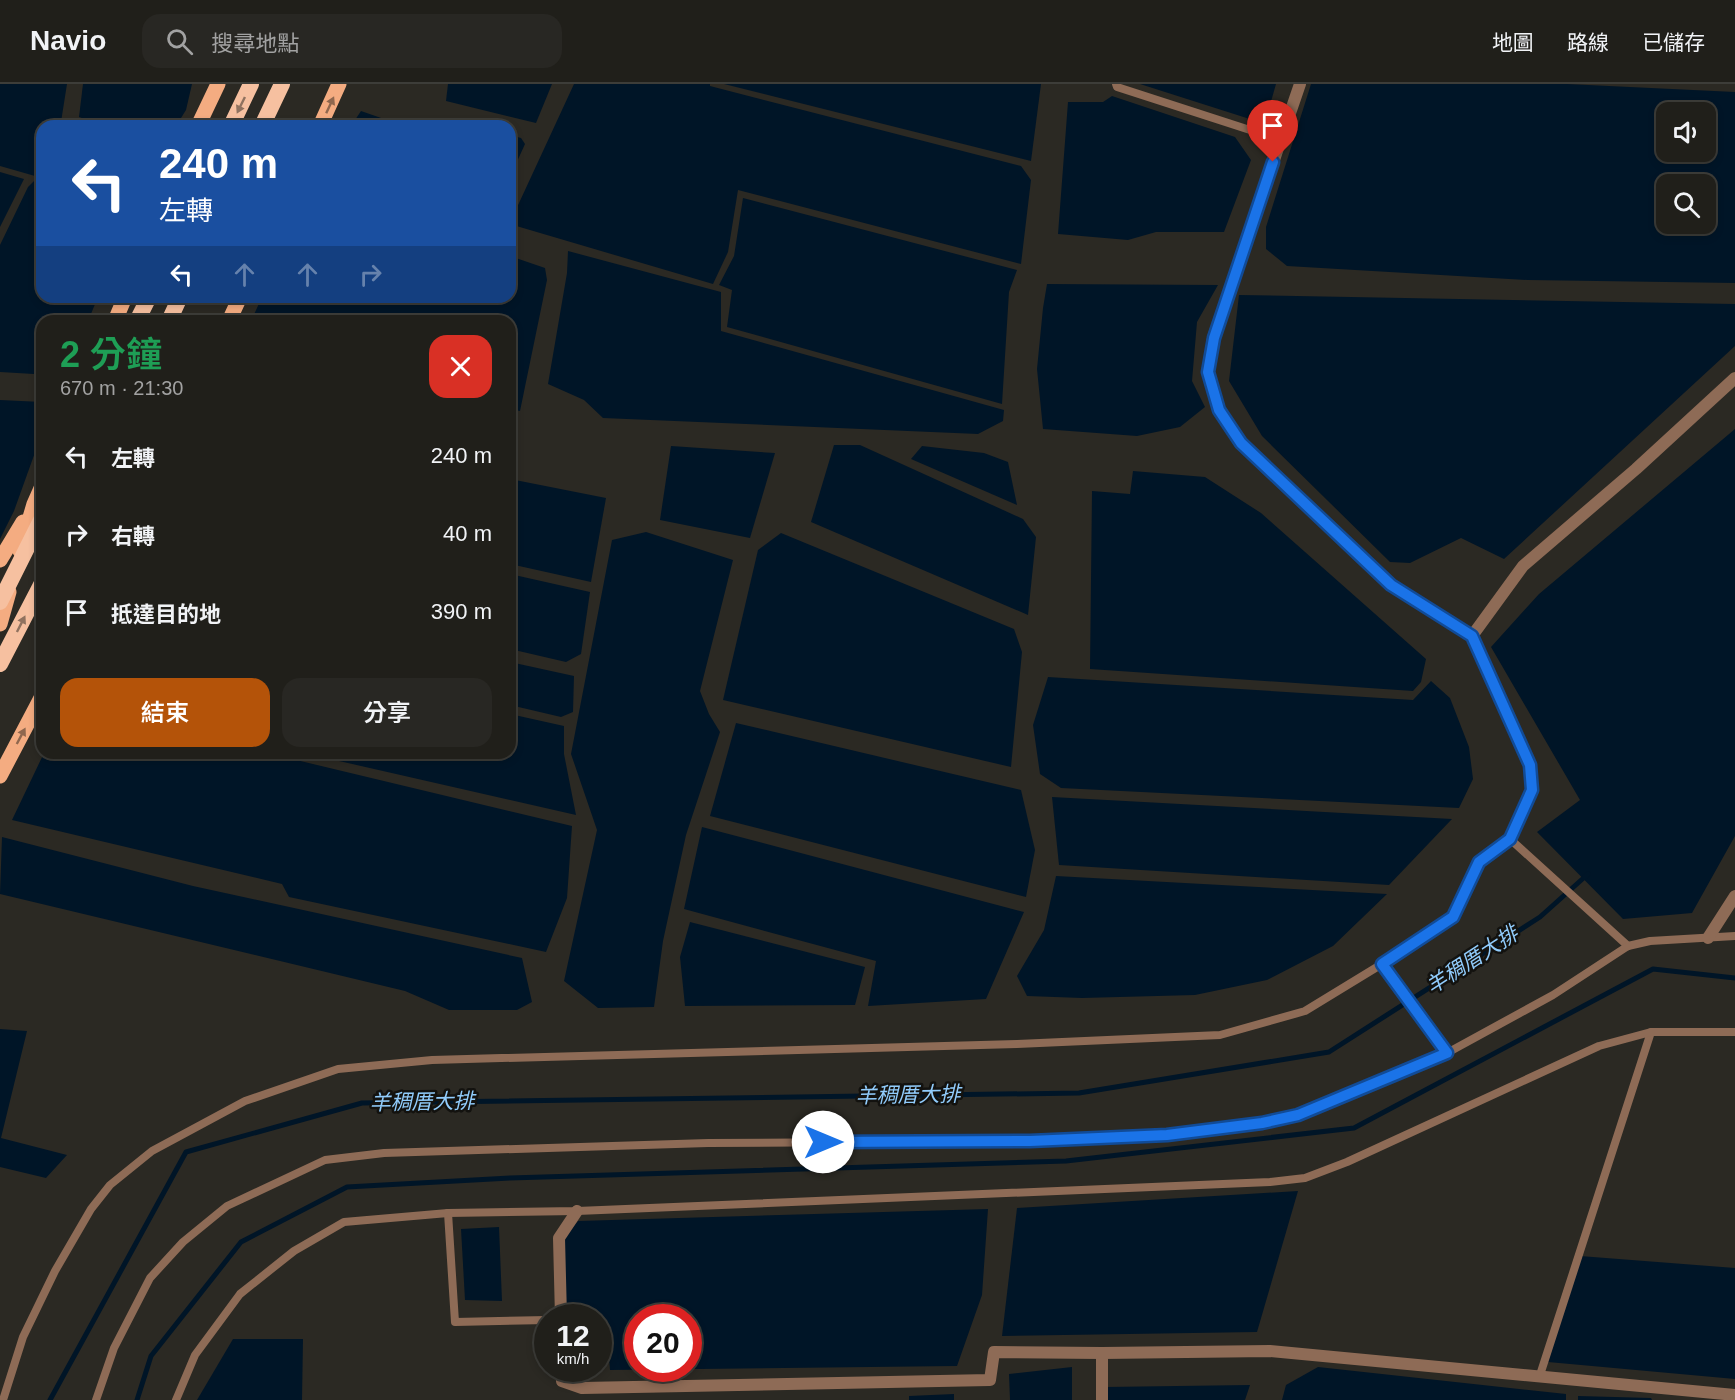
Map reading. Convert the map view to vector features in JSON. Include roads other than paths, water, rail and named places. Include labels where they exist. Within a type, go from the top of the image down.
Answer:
[{"type":"highway","points":[[234,120],[251,84]]},
{"type":"highway","points":[[265,120],[282,84]]},
{"type":"highway","points":[[0,602],[36,516]]},
{"type":"highway","points":[[0,664],[36,595]]},
{"type":"main road","points":[[201,120],[218,84]]},
{"type":"main road","points":[[323,120],[339,84]]},
{"type":"main road","points":[[0,560],[36,514]]},
{"type":"main road","points":[[0,624],[36,517]]},
{"type":"main road","points":[[0,776],[36,707]]},
{"type":"street","points":[[1300,84],[1214,338],[1208,372],[1219,410],[1241,443],[1391,585],[1472,636],[1530,765],[1532,790],[1510,839]]},
{"type":"street","points":[[1472,636],[1523,566],[1636,469],[1735,378]]},
{"type":"street","points":[[1708,938],[1735,896]]},
{"type":"street","points":[[561,1304],[559,1238],[577,1211]]},
{"type":"street","points":[[567,1382],[582,1388],[990,1380],[994,1352],[1270,1351],[1735,1395]]},
{"type":"street","points":[[1102,1353],[1102,1400]]},
{"type":"lane","points":[[1116,84],[1116,87],[1281,140]]},
{"type":"lane","points":[[3,1400],[23,1337],[46,1290],[91,1209],[110,1185],[152,1151],[245,1101],[338,1069],[432,1060],[1017,1044],[1220,1035],[1305,1011],[1453,917],[1479,862],[1510,839],[1628,946]]},
{"type":"lane","points":[[96,1400],[114,1348],[150,1278],[183,1242],[226,1206],[325,1160],[384,1153],[708,1143],[1030,1141],[1167,1135],[1262,1123],[1298,1115],[1447,1053],[1553,995],[1628,946],[1650,941],[1735,936]]},
{"type":"lane","points":[[1382,964],[1447,1053]]},
{"type":"lane","points":[[1539,1378],[1651,1032]]},
{"type":"lane","points":[[176,1400],[195,1355],[240,1294],[294,1251],[344,1222],[448,1213],[577,1211],[1258,1183],[1305,1178],[1347,1162],[1599,1046],[1651,1032],[1735,1032]]},
{"type":"lane","points":[[448,1213],[455,1322],[534,1320]]},
{"type":"water","points":[[0,84],[67,84],[61,120],[36,120],[36,176],[0,166]]},
{"type":"water","points":[[83,84],[192,84],[186,110],[180,120],[88,120],[79,117]]},
{"type":"water","points":[[448,84],[552,84],[536,123],[446,101]]},
{"type":"water","points":[[574,84],[710,84],[710,86],[1021,166],[1031,180],[1021,264],[738,190],[728,252],[713,284],[516,226],[516,210]]},
{"type":"water","points":[[724,84],[1041,84],[1031,161]]},
{"type":"water","points":[[1140,84],[1276,84],[1266,119],[1256,121]]},
{"type":"water","points":[[1311,84],[1567,84],[1735,92],[1735,283],[1528,280],[1287,266],[1266,249],[1266,227]]},
{"type":"water","points":[[1112,96],[1235,137],[1251,160],[1224,232],[1156,232],[1128,240],[1058,234],[1068,102],[1103,102]]},
{"type":"water","points":[[361,111],[387,120],[355,120]]},
{"type":"water","points":[[516,137],[521,138],[525,144],[516,164]]},
{"type":"water","points":[[0,172],[24,179],[0,227]]},
{"type":"water","points":[[36,180],[36,303],[96,303],[90,315],[36,315],[36,374],[0,372],[0,245],[28,187]]},
{"type":"water","points":[[743,198],[1017,270],[1009,292],[1002,404],[727,327],[732,290],[719,285],[734,256]]},
{"type":"water","points":[[568,251],[721,292],[721,331],[1004,410],[1003,421],[978,434],[603,418],[584,400],[548,384],[567,273]]},
{"type":"water","points":[[516,258],[545,268],[547,280],[520,411],[516,410],[516,315],[254,315],[259,303],[516,303]]},
{"type":"water","points":[[1047,284],[1218,285],[1197,322],[1192,381],[1205,407],[1180,427],[1137,436],[1043,429],[1037,369]]},
{"type":"water","points":[[1239,295],[1735,304],[1735,346],[1504,559],[1461,538],[1410,563],[1390,562],[1262,436],[1229,381]]},
{"type":"water","points":[[0,400],[36,402],[36,450],[14,511],[0,539]]},
{"type":"water","points":[[1735,429],[1735,836],[1692,913],[1623,919],[1537,832],[1580,800],[1491,647],[1539,594]]},
{"type":"water","points":[[834,445],[860,445],[1023,519],[1036,537],[1028,615],[811,522]]},
{"type":"water","points":[[671,446],[775,453],[750,538],[660,520]]},
{"type":"water","points":[[922,446],[984,453],[1008,462],[1017,505],[911,459]]},
{"type":"water","points":[[1133,471],[1205,477],[1261,513],[1426,659],[1421,682],[1413,691],[1090,669],[1092,491],[1130,494]]},
{"type":"water","points":[[516,480],[606,498],[591,582],[516,565]]},
{"type":"water","points":[[646,532],[733,560],[700,691],[709,714],[720,732],[686,835],[663,941],[654,1007],[598,1008],[564,981],[597,830],[571,754],[612,540]]},
{"type":"water","points":[[781,533],[1014,629],[1022,652],[1011,767],[723,700],[758,550]]},
{"type":"water","points":[[516,575],[590,592],[581,654],[566,662],[516,650]]},
{"type":"water","points":[[516,663],[574,676],[573,712],[561,717],[516,706]]},
{"type":"water","points":[[1048,677],[1413,700],[1431,681],[1450,698],[1469,747],[1473,779],[1459,808],[1061,788],[1040,774],[1033,725]]},
{"type":"water","points":[[516,715],[564,726],[564,754],[576,815],[330,759],[516,759]]},
{"type":"water","points":[[736,723],[1021,790],[1035,850],[1026,897],[710,816]]},
{"type":"water","points":[[41,759],[292,759],[572,826],[567,898],[546,952],[289,897],[282,884],[12,820]]},
{"type":"water","points":[[1052,797],[1452,819],[1389,885],[1059,865]]},
{"type":"water","points":[[702,827],[1024,912],[986,999],[868,1006],[876,961],[684,909]]},
{"type":"water","points":[[2,837],[193,886],[522,958],[532,1002],[517,1010],[449,1010],[405,991],[0,894]]},
{"type":"water","points":[[1056,876],[1387,894],[1333,946],[1267,980],[1195,995],[1082,998],[1027,996],[1017,976],[1044,930]]},
{"type":"water","points":[[690,922],[865,967],[855,1005],[685,1006],[680,957]]},
{"type":"water","points":[[0,1029],[27,1031],[1,1138],[67,1155],[46,1178],[0,1167]]},
{"type":"water","points":[[1298,1191],[1257,1332],[1002,1336],[1017,1208]]},
{"type":"water","points":[[988,1209],[982,1295],[957,1366],[702,1369],[702,1304],[624,1304],[624,1370],[612,1370],[612,1304],[565,1304],[563,1240],[578,1221]]},
{"type":"water","points":[[499,1227],[502,1301],[465,1300],[461,1229]]},
{"type":"water","points":[[1580,1256],[1735,1268],[1735,1379],[1548,1362]]},
{"type":"water","points":[[233,1339],[303,1339],[302,1400],[197,1400]]},
{"type":"water","points":[[1072,1367],[1072,1400],[1010,1400],[1009,1374]]},
{"type":"water","points":[[1318,1367],[1566,1394],[1566,1400],[1282,1400],[1286,1385]]},
{"type":"water","points":[[1250,1385],[1245,1400],[1106,1400],[1105,1387]]},
{"type":"water","points":[[954,1394],[954,1400],[909,1400],[909,1396]]},
{"type":"water","points":[[1578,1396],[1651,1398],[1652,1400],[1578,1400]]},
{"type":"waterway","name":"羊稠厝大排","points":[[50,1400],[186,1152],[362,1103],[1079,1093],[1329,1052],[1540,917],[1588,874]]},
{"type":"waterway","points":[[137,1400],[151,1356],[241,1242],[347,1187],[510,1178],[1066,1161],[1354,1128],[1653,969],[1735,978]]}]
